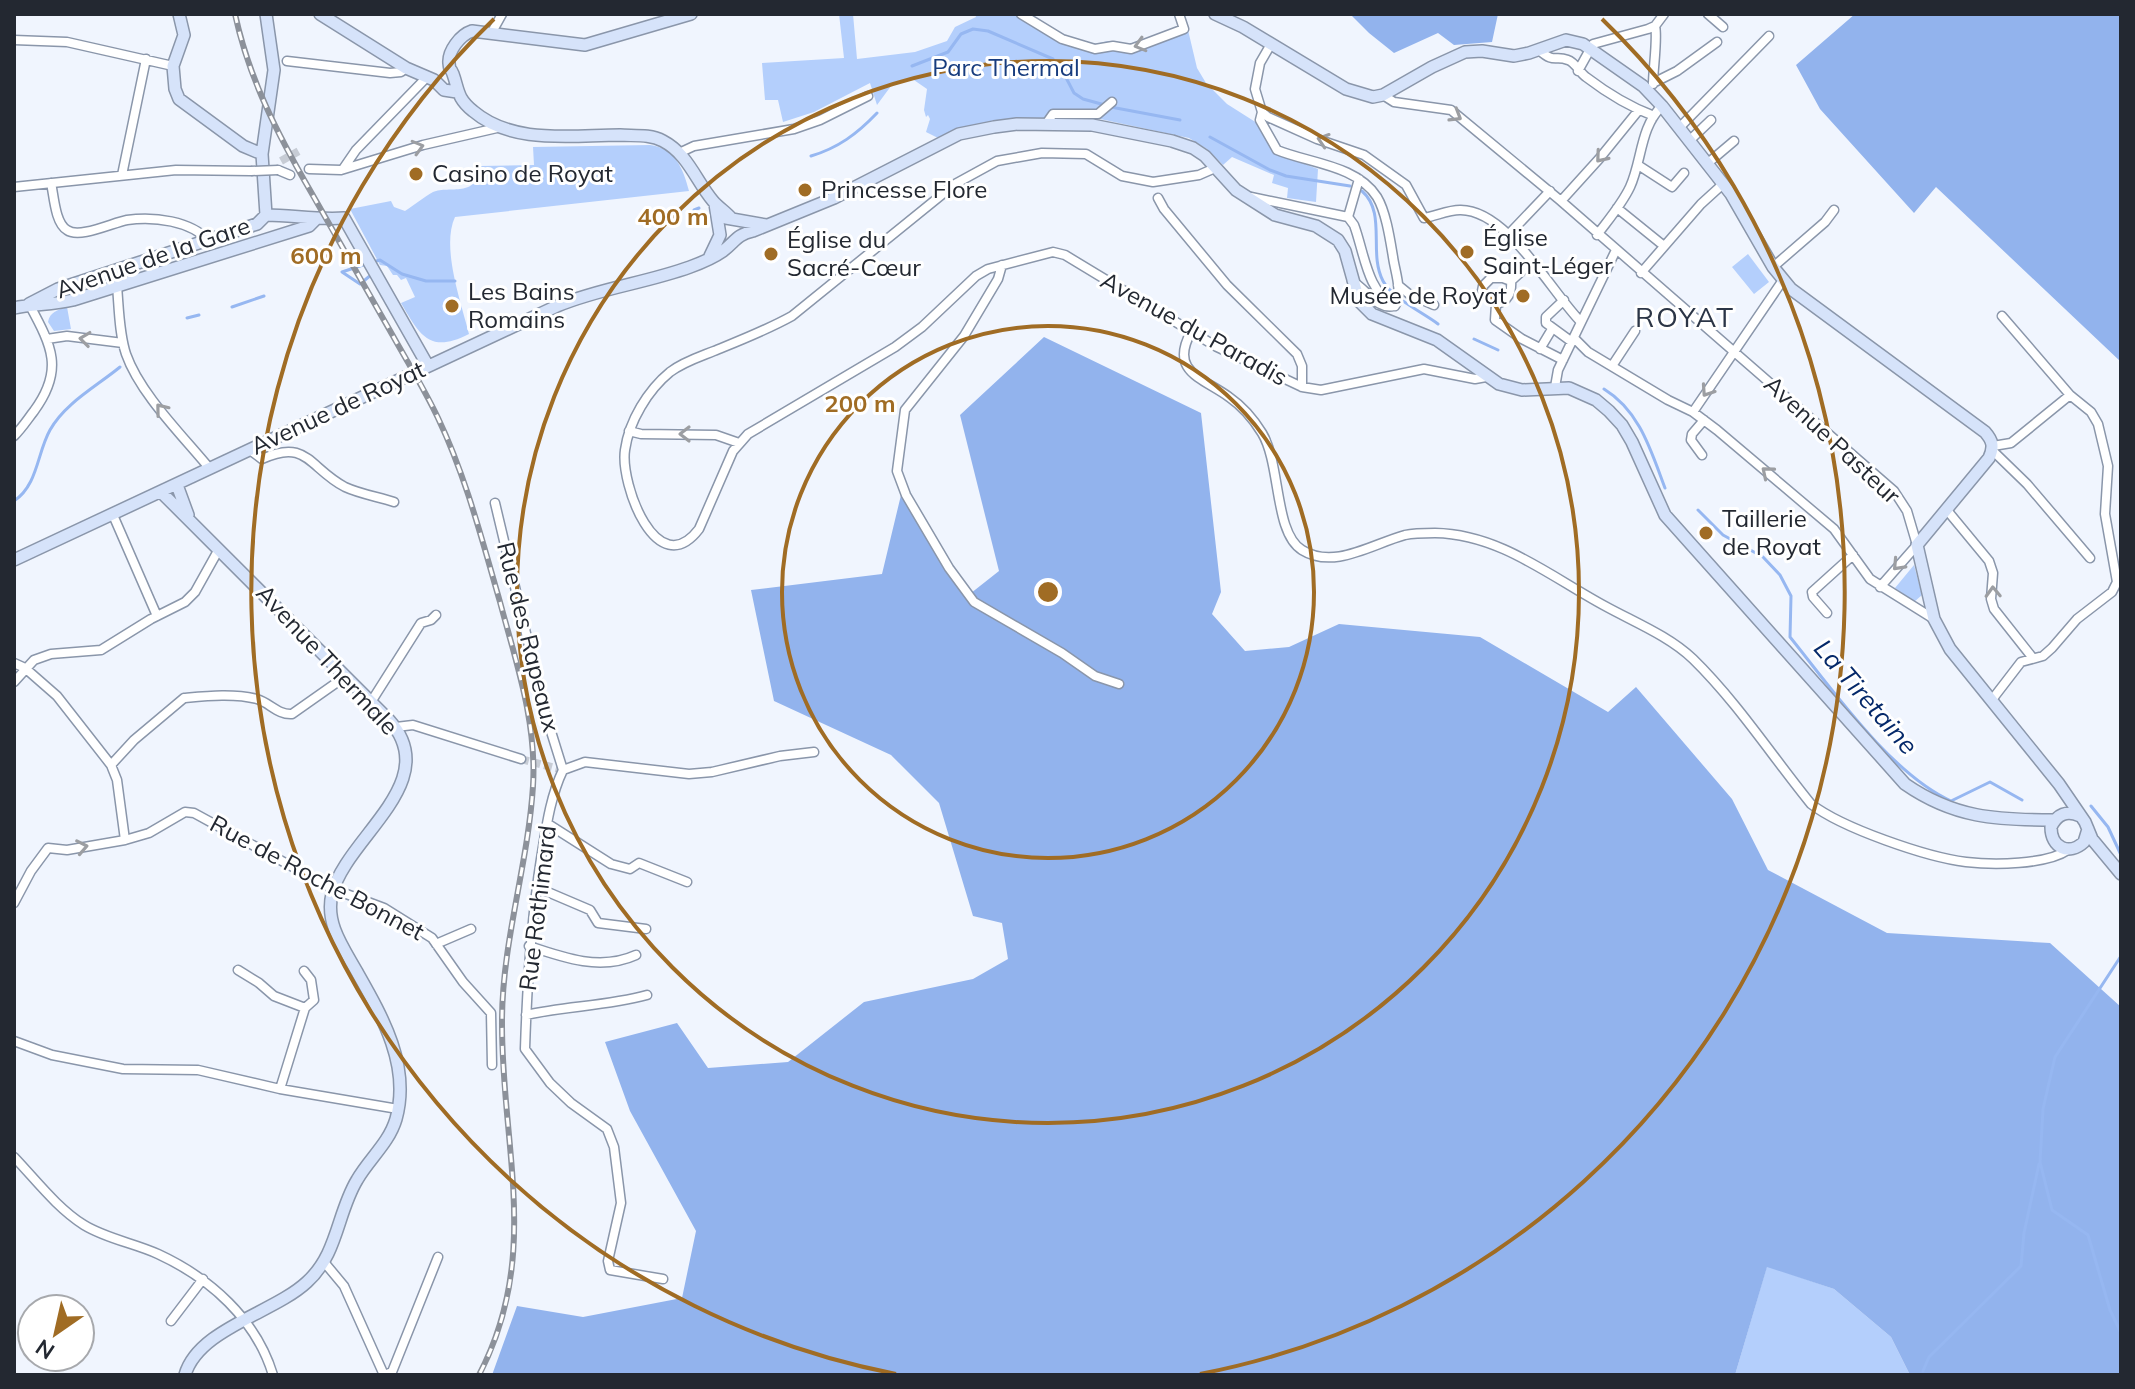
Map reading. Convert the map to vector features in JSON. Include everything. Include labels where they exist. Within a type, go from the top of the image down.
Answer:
[{"type":"main road","points":[[179,14],[184,35],[173,66],[179,99],[243,146],[262,154]]},
{"type":"main road","name":"Avenue de la Gare","points":[[29,304],[58,289],[210,242],[257,224],[266,215],[262,154],[274,70],[266,14]]},
{"type":"main road","points":[[320,14],[444,90],[457,92]]},
{"type":"main road","points":[[691,14],[585,45],[492,32],[466,33],[459,39],[449,58],[449,67],[457,92],[469,108],[497,128],[527,134],[645,136],[662,140],[679,153],[715,204],[741,226],[726,249],[708,260]]},
{"type":"main road","points":[[1215,14],[1353,93],[1373,97],[1383,95],[1465,52],[1514,56],[1566,40],[1576,41],[1651,87],[1662,106],[1723,184],[1783,280],[1803,299],[1992,440],[1993,448],[1984,466],[1917,545]]},
{"type":"main road","points":[[430,79],[453,73]]},
{"type":"main road","points":[[720,230],[736,237],[834,198],[959,134],[1017,124],[1108,127],[1193,148],[1244,195],[1275,215],[1316,226],[1338,240],[1345,251],[1359,301],[1372,314],[1437,340],[1499,384],[1522,390],[1569,388],[1596,400],[1622,425],[1665,515],[1905,784],[1929,801],[1957,812],[2016,820],[2044,829],[2062,848],[2103,853]]},
{"type":"main road","points":[[715,204],[720,230]]},
{"type":"main road","points":[[266,215],[315,220],[344,218],[416,344],[432,364]]},
{"type":"main road","points":[[708,260],[725,219],[766,225]]},
{"type":"main road","points":[[14,308],[59,303],[309,226],[315,220]]},
{"type":"main road","name":"Avenue de Royat","points":[[14,560],[566,302],[708,260]]},
{"type":"main road","name":"Avenue Thermale","points":[[177,485],[188,516]]},
{"type":"main road","name":"Avenue Thermale","points":[[162,493],[396,727],[405,751],[405,773],[400,789],[333,889]]},
{"type":"main road","name":"Avenue Pasteur","points":[[1917,545],[1934,619],[1950,649],[2066,794],[2080,816]]},
{"type":"main road","points":[[2052,837],[2066,794]]},
{"type":"main road","points":[[2016,820],[2057,818],[2074,813],[2080,816],[2103,853],[2121,874]]},
{"type":"main road","points":[[2074,848],[2087,836],[2088,829]]},
{"type":"main road","points":[[185,1375],[190,1361],[204,1346],[301,1287],[324,1262],[351,1190],[387,1139],[398,1109],[398,1076],[392,1038],[333,928],[330,911],[333,889]]},
{"type":"street","points":[[492,32],[502,14]]},
{"type":"street","points":[[1021,14],[1062,39],[1095,49],[1113,46],[1131,49],[1184,29],[1179,14]]},
{"type":"street","points":[[1578,71],[1593,44],[1637,34],[1655,26],[1664,14]]},
{"type":"street","points":[[1708,14],[1723,27]]},
{"type":"street","points":[[1651,87],[1657,37],[1655,26]]},
{"type":"street","points":[[1680,127],[1769,36]]},
{"type":"street","points":[[14,40],[67,42],[173,66]]},
{"type":"street","points":[[1651,87],[1717,42]]},
{"type":"street","points":[[1271,44],[1255,77],[1255,89],[1262,112],[1260,120],[1277,150],[1331,167],[1358,182],[1379,199],[1397,296],[1390,308],[1381,306],[1364,288],[1352,281]]},
{"type":"street","points":[[1539,50],[1554,60],[1567,59],[1578,71],[1638,111],[1654,116]]},
{"type":"street","points":[[122,175],[146,59]]},
{"type":"street","points":[[287,61],[390,73],[406,68]]},
{"type":"street","points":[[343,169],[356,150],[430,79]]},
{"type":"street","name":"Avenue Pasteur","points":[[1383,95],[1394,102],[1451,110],[1550,191],[1894,491],[1907,511],[1917,545]]},
{"type":"street","points":[[679,153],[694,146],[794,129],[868,96]]},
{"type":"street","points":[[1046,124],[1053,114],[1098,114],[1112,102]]},
{"type":"street","points":[[1597,235],[1630,187],[1643,139],[1662,106]]},
{"type":"street","points":[[1561,201],[1638,111]]},
{"type":"street","points":[[1262,112],[1317,139],[1353,150],[1383,168],[1406,185],[1424,218],[1460,210],[1471,211],[1489,220],[1533,261],[1581,322]]},
{"type":"street","points":[[1690,140],[1711,120]]},
{"type":"street","points":[[309,169],[343,169],[497,128]]},
{"type":"street","points":[[1708,163],[1734,141]]},
{"type":"street","points":[[629,431],[641,434],[716,435],[739,443],[693,537],[675,544],[664,543],[647,529],[627,483],[624,464],[629,431],[642,405],[669,373],[683,364],[768,330],[792,316],[955,184],[997,161],[1042,153],[1086,154],[1122,176],[1153,182],[1199,175],[1215,168]]},
{"type":"street","points":[[1638,165],[1672,187],[1684,173]]},
{"type":"street","points":[[14,187],[176,170],[278,170],[290,175]]},
{"type":"street","points":[[1348,217],[1358,182]]},
{"type":"street","points":[[51,183],[61,225],[68,232],[77,234],[129,220],[182,223],[200,231],[210,242]]},
{"type":"street","points":[[1641,273],[1723,184]]},
{"type":"street","points":[[1508,235],[1550,191]]},
{"type":"street","points":[[1244,195],[1348,217],[1354,225],[1377,292],[1386,301],[1409,294],[1434,305]]},
{"type":"street","points":[[1158,198],[1227,285],[1297,354],[1302,366],[1302,387]]},
{"type":"street","points":[[1617,208],[1664,246]]},
{"type":"street","points":[[1773,267],[1825,222],[1834,210]]},
{"type":"street","points":[[1555,387],[1563,360],[1616,250]]},
{"type":"street","name":"Avenue du Paradis","points":[[739,443],[748,434],[895,347],[922,327],[976,276],[1002,265],[1060,252],[1217,347],[1302,387],[1321,390],[1424,369],[1475,379],[1486,377]]},
{"type":"street","points":[[1496,304],[1502,303],[1509,295],[1511,281],[1533,261]]},
{"type":"street","points":[[1002,265],[998,279],[964,336],[905,410],[897,471],[906,495],[949,568],[974,602],[1062,653],[1095,676],[1119,684]]},
{"type":"street","points":[[1496,304],[1482,291],[1483,286],[1491,278],[1511,281]]},
{"type":"street","points":[[1693,412],[1783,280]]},
{"type":"street","points":[[117,286],[123,343],[135,373],[210,469]]},
{"type":"street","points":[[1564,300],[1546,317],[1546,323],[1552,329],[1704,420],[1834,529],[1870,579],[1934,619]]},
{"type":"street","points":[[14,436],[40,403],[49,384],[53,364],[47,339],[29,304]]},
{"type":"street","points":[[1496,304],[1495,320],[1563,360]]},
{"type":"street","points":[[1991,701],[2014,668],[2032,657],[2043,656],[2077,619],[2112,592],[2117,582],[2105,514],[2108,466],[2098,424],[2091,412],[2070,395],[2002,316]]},
{"type":"street","points":[[1540,349],[1552,329]]},
{"type":"street","points":[[1612,366],[1635,331]]},
{"type":"street","points":[[1191,332],[1184,346],[1186,365],[1193,375],[1230,398],[1252,418],[1264,435],[1276,469],[1285,531],[1295,545],[1305,552],[1334,559],[1409,534],[1438,533],[1507,550],[1664,638],[1691,657],[1738,709],[1811,804],[1826,816],[1869,834],[1947,859],[1969,862],[2039,861],[2074,848]]},
{"type":"street","points":[[47,339],[67,336],[123,343]]},
{"type":"street","points":[[1993,448],[2011,443],[2070,395]]},
{"type":"street","points":[[1702,455],[1691,440],[1692,434],[1704,420]]},
{"type":"street","points":[[1993,448],[2090,558]]},
{"type":"street","points":[[250,450],[262,459],[277,452],[298,451],[346,487],[394,502]]},
{"type":"street","name":"Rue des Rapeaux","points":[[495,503],[544,709],[563,770]]},
{"type":"street","points":[[1946,509],[1989,561],[1993,573],[1991,599],[1994,609],[2032,657]]},
{"type":"street","points":[[113,515],[157,616]]},
{"type":"street","points":[[1880,587],[1917,545]]},
{"type":"street","points":[[14,682],[34,660],[51,654],[101,650],[185,602],[195,592],[219,549]]},
{"type":"street","points":[[1827,613],[1812,592],[1853,555]]},
{"type":"street","points":[[371,702],[421,623],[436,615]]},
{"type":"street","points":[[14,663],[25,668],[57,696],[111,765],[117,780],[125,840],[67,850],[48,848],[14,903]]},
{"type":"street","points":[[111,765],[134,740],[184,698],[253,698],[266,702],[284,715],[292,714],[346,676]]},
{"type":"street","name":"Rue des Rapeaux","points":[[396,727],[413,725],[521,759]]},
{"type":"street","points":[[563,770],[585,762],[689,774],[814,752]]},
{"type":"street","name":"Rue Rothimard","points":[[563,770],[556,786],[536,887],[529,946],[525,1049],[550,1083],[607,1129],[614,1147],[621,1203],[608,1261],[610,1270],[663,1279]]},
{"type":"street","name":"Rue de Roche Bonnet","points":[[125,840],[149,833],[185,812],[194,813],[333,889],[384,908],[432,938],[463,982],[491,1013],[492,1065]]},
{"type":"street","points":[[548,824],[611,864],[630,869],[639,863],[687,882]]},
{"type":"street","points":[[2039,861],[2052,837]]},
{"type":"street","points":[[536,887],[590,910],[598,923],[646,929]]},
{"type":"street","points":[[436,944],[471,929]]},
{"type":"street","points":[[529,946],[559,956],[607,963],[619,963],[636,955]]},
{"type":"street","points":[[238,970],[274,996],[305,1008]]},
{"type":"street","points":[[280,1089],[305,1008],[314,1000],[311,980],[304,971]]},
{"type":"street","points":[[526,1015],[556,1008],[612,1004],[647,995]]},
{"type":"street","points":[[14,1041],[52,1055],[123,1069],[198,1070],[280,1089],[398,1109]]},
{"type":"street","points":[[14,1157],[81,1223],[103,1235],[158,1254],[203,1279],[258,1339],[273,1375]]},
{"type":"street","points":[[324,1262],[344,1286],[384,1375],[392,1372],[438,1257]]},
{"type":"street","points":[[171,1321],[203,1279]]},
{"type":"green space","name":"Parc Thermal","points":[[839,14],[853,14],[857,59],[915,52],[947,41],[955,27],[976,17],[975,14],[1029,14],[1064,35],[1095,44],[1108,41],[1131,47],[1188,30],[1197,68],[1206,83],[1227,104],[1257,123],[1273,152],[1318,169],[1316,202],[1287,198],[1288,188],[1272,183],[1274,175],[1232,157],[1223,165],[1207,149],[1189,138],[1100,119],[1052,117],[984,126],[938,138],[926,132],[930,119],[924,110],[927,89],[911,78],[891,86],[877,105],[870,83],[814,112],[783,122],[778,100],[765,100],[762,63],[844,58]]},
{"type":"green space","points":[[650,145],[666,150],[677,160],[689,191],[455,217],[451,229],[451,259],[469,334],[456,340],[435,342],[414,325],[401,303],[415,297],[406,278],[401,280],[387,266],[380,265],[350,209],[391,201],[394,207],[405,211],[433,192],[468,187],[478,176],[480,166],[534,165],[533,147]]},
{"type":"green space","points":[[1748,254],[1769,282],[1754,294],[1732,267]]},
{"type":"green space","points":[[67,307],[71,329],[54,331],[48,322],[50,316]]},
{"type":"green space","points":[[1914,565],[1922,595],[1914,602],[1895,588]]},
{"type":"green space","points":[[1767,1266],[1834,1289],[1891,1337],[1910,1375],[1735,1375]]},
{"type":"shaded area","points":[[1350,14],[1498,14],[1492,42],[1454,45],[1438,33],[1394,53]]},
{"type":"shaded area","points":[[1855,14],[2121,14],[2121,362],[1936,187],[1914,213],[1820,109],[1796,65]]},
{"type":"shaded area","points":[[1044,337],[1201,413],[1221,592],[1212,614],[1245,651],[1289,647],[1339,624],[1480,637],[1608,712],[1636,687],[1732,799],[1768,870],[1887,933],[2050,943],[2121,1007],[2121,1375],[1910,1375],[1891,1337],[1834,1289],[1767,1267],[1735,1375],[492,1375],[517,1306],[583,1317],[682,1298],[696,1231],[630,1111],[605,1042],[677,1023],[708,1068],[788,1062],[864,1002],[973,979],[1008,959],[1002,923],[973,916],[939,803],[891,755],[774,701],[751,590],[882,574],[901,495],[966,597],[999,571],[960,415]]},
{"type":"waterway","name":"La Tiretaine","points":[[912,66],[948,52],[961,34],[973,29],[988,31],[1053,59],[1074,93],[1083,99],[1180,120]]},
{"type":"waterway","name":"La Tiretaine","points":[[811,156],[847,139],[877,113]]},
{"type":"waterway","name":"La Tiretaine","points":[[1210,137],[1286,176],[1350,186]]},
{"type":"waterway","name":"La Tiretaine","points":[[1362,191],[1374,210],[1377,258],[1383,281],[1400,299],[1438,324]]},
{"type":"waterway","name":"La Tiretaine","points":[[694,215],[694,210],[699,208]]},
{"type":"waterway","points":[[373,262],[380,260],[402,274],[426,281],[455,281]]},
{"type":"waterway","points":[[342,272],[366,264]]},
{"type":"waterway","points":[[342,272],[360,284],[371,275]]},
{"type":"waterway","points":[[232,307],[264,296]]},
{"type":"waterway","points":[[187,318],[199,315]]},
{"type":"waterway","name":"La Tiretaine","points":[[1474,339],[1498,350]]},
{"type":"waterway","points":[[14,501],[28,486],[56,420],[120,367]]},
{"type":"waterway","name":"La Tiretaine","points":[[1604,389],[1635,420],[1665,488]]},
{"type":"waterway","name":"La Tiretaine","points":[[1698,510],[1723,535],[1763,557],[1780,575],[1791,596],[1790,637],[1863,728],[1906,771],[1951,801],[1990,782],[2022,800]]},
{"type":"waterway","name":"La Tiretaine","points":[[2091,806],[2108,827],[2121,855]]},
{"type":"waterway","points":[[2121,956],[2055,1057],[2043,1109],[2040,1162],[2052,1210],[2088,1235],[2110,1310],[2121,1333]]},
{"type":"waterway","points":[[1923,1371],[1929,1357],[2021,1266],[2024,1233],[2039,1164]]},
{"type":"tunnel","points":[[281,161],[299,151]]},
{"type":"tunnel","points":[[521,759],[563,770]]},
{"type":"railway","points":[[235,14],[256,84],[276,128],[422,387],[448,440],[480,532],[529,716],[533,786],[506,962],[502,1021],[514,1243],[509,1287],[498,1330],[479,1375]]},
{"type":"place","name":"Casino de Royat","points":[[416,174]]},
{"type":"place","name":"Princesse Flore","points":[[805,190]]},
{"type":"place","name":"Église Saint-Léger","points":[[1467,252]]},
{"type":"place","name":"Église du Sacré-Cœur","points":[[771,254]]},
{"type":"place","name":"Musée de Royat","points":[[1523,296]]},
{"type":"place","name":"Les Bains Romains","points":[[452,306]]},
{"type":"place","name":"Taillerie de Royat","points":[[1706,533]]},
{"type":"district","name":"ROYAT","points":[[1685,317]]}]
